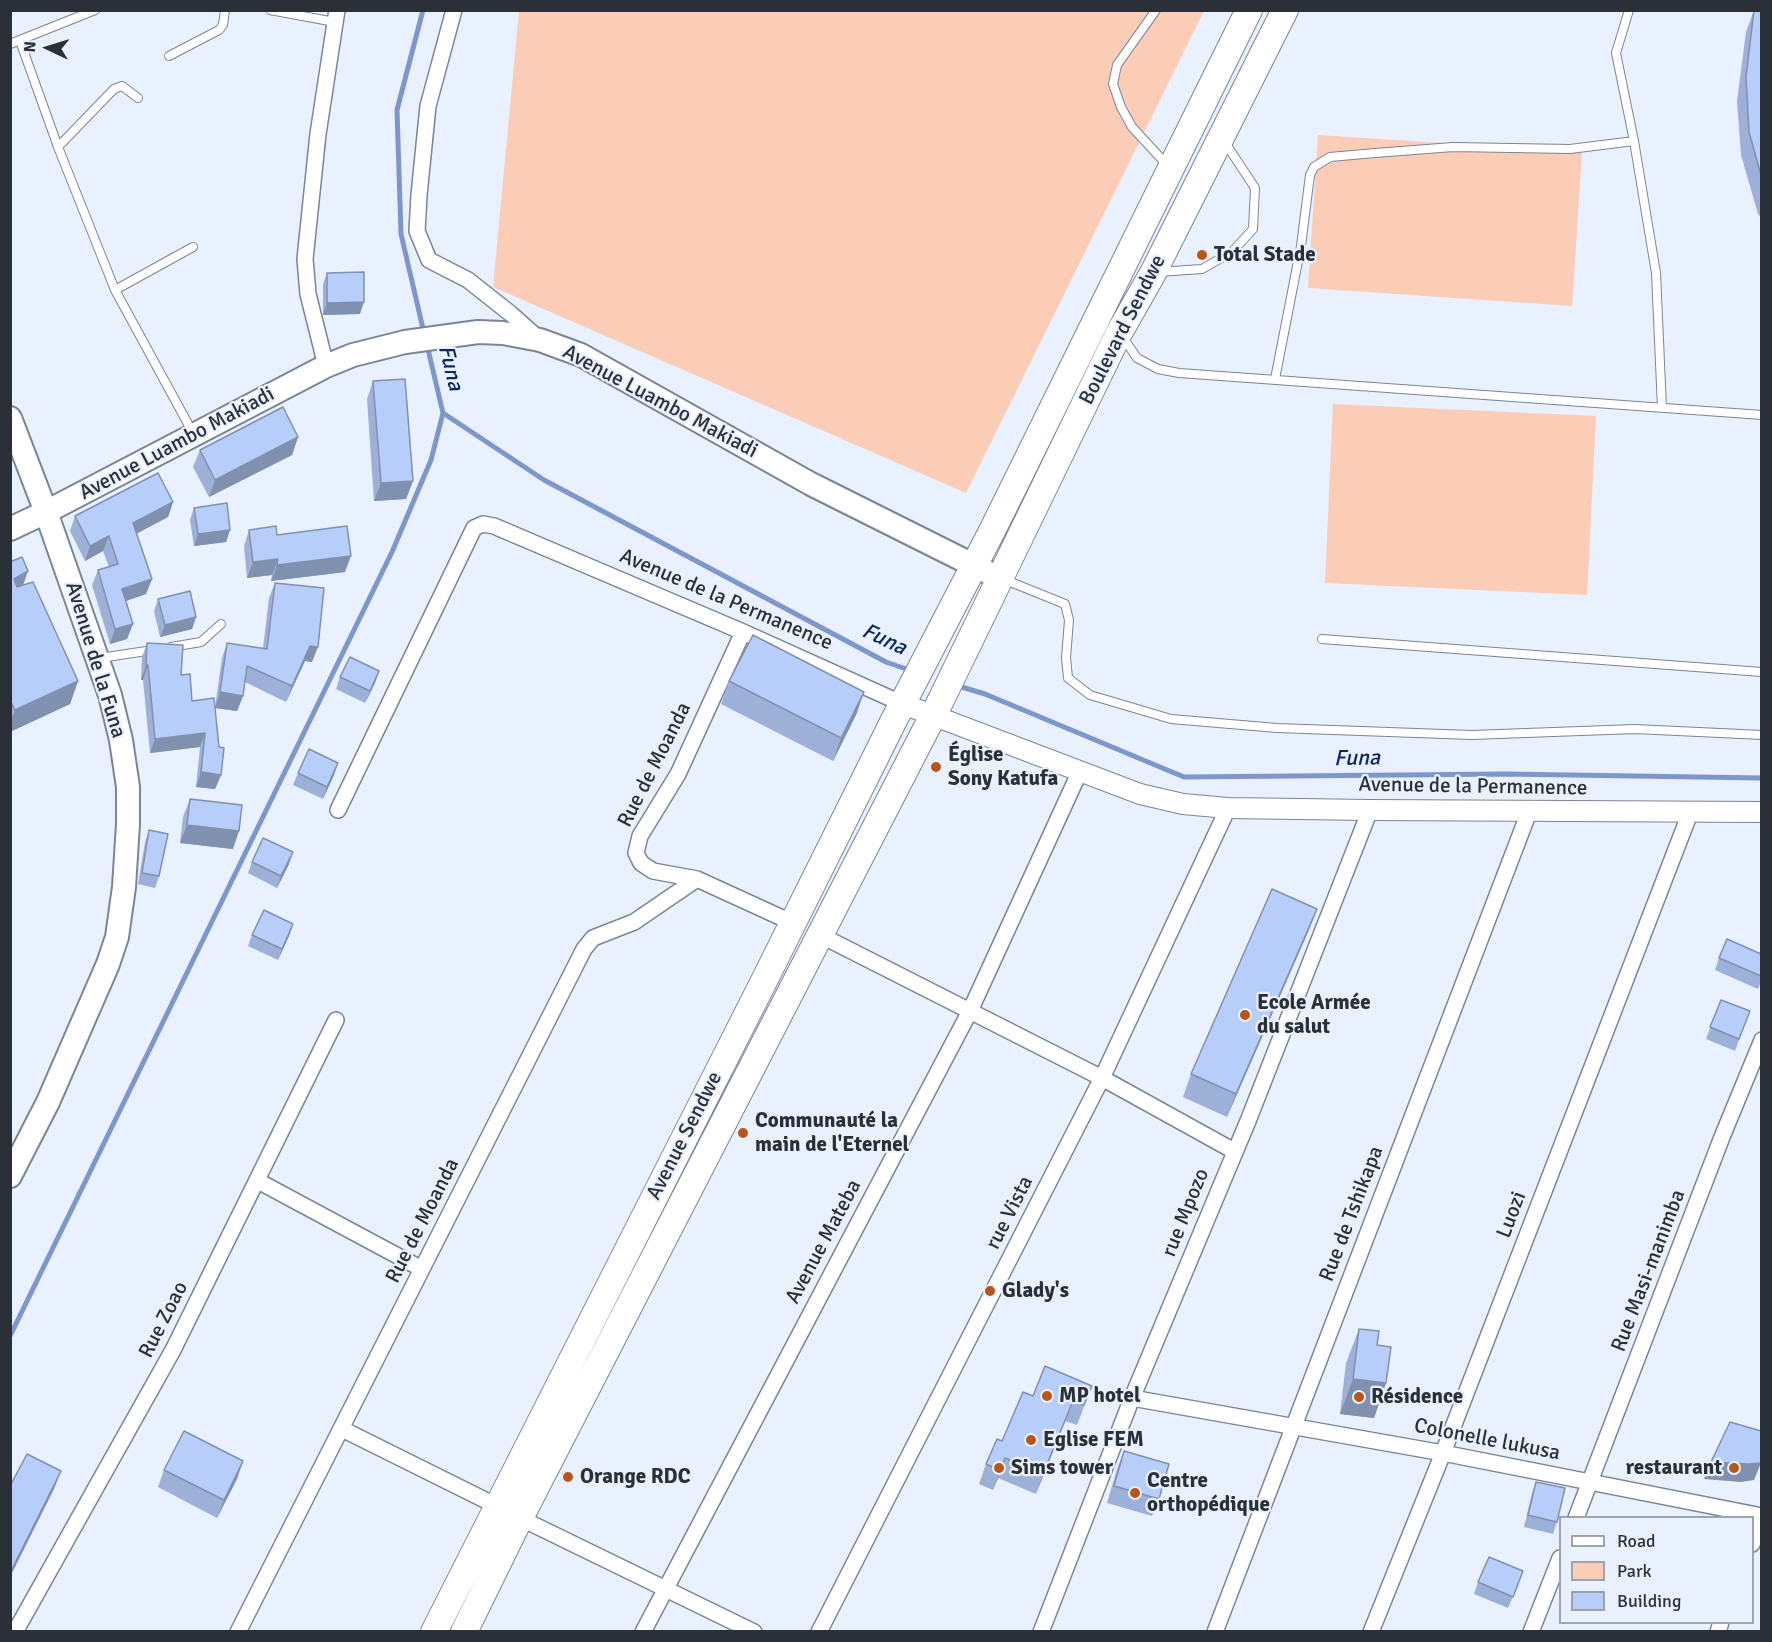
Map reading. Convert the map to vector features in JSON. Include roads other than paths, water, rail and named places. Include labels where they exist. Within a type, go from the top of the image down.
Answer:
[{"type":"highway","name":"Boulevard Sendwe","points":[[963,651],[1001,579],[1171,169],[1249,10]]},
{"type":"highway","name":"Boulevard Sendwe","points":[[936,641],[975,564],[1108,325],[1153,273],[1285,10]]},
{"type":"highway","name":"Avenue Sendwe","points":[[434,1632],[763,983],[791,922],[936,641]]},
{"type":"highway","name":"Avenue Sendwe","points":[[464,1632],[963,651]]},
{"type":"highway","points":[[493,1513],[517,1525]]},
{"type":"main road","name":"Avenue Luambo Makiadi","points":[[10,529],[326,366],[353,355],[405,342],[466,334],[503,333],[540,340],[580,355],[811,484],[1001,579]]},
{"type":"main road","name":"Avenue de la Funa","points":[[10,418],[99,659],[121,740],[128,787],[124,887],[117,937],[85,1020],[48,1102],[10,1176]]},
{"type":"street","points":[[454,10],[428,106],[418,195],[417,231],[429,260],[468,280],[540,340]]},
{"type":"street","points":[[326,366],[308,294],[305,260],[318,134],[336,16]]},
{"type":"street","name":"Avenue de la Permanence","points":[[338,810],[474,528],[483,524],[494,526],[743,632],[908,693],[936,708],[1080,771],[1140,794],[1183,804],[1228,808],[1370,810],[1761,812]]},
{"type":"street","name":"Rue de Moanda","points":[[743,632],[678,774],[640,836],[636,853],[641,863],[653,871],[697,879],[791,922]]},
{"type":"street","name":"Avenue Mateba","points":[[643,1632],[970,1011],[1080,771]]},
{"type":"street","name":"rue Vista","points":[[819,1632],[1102,1078],[1228,808]]},
{"type":"street","name":"rue Mpozo","points":[[1041,1632],[1132,1398],[1300,991],[1370,810]]},
{"type":"street","name":"Rue de Tshikapa","points":[[1215,1632],[1529,812]]},
{"type":"street","name":"Luozi","points":[[1371,1632],[1443,1453],[1690,813]]},
{"type":"street","name":"Rue de Moanda","points":[[238,1632],[584,949],[592,938],[634,922],[697,879]]},
{"type":"street","points":[[820,935],[1102,1078],[1234,1151]]},
{"type":"street","name":"Rue Zoao","points":[[15,1632],[173,1350],[336,1020]]},
{"type":"street","name":"Rue Masi-manimba","points":[[1577,1516],[1761,1040]]},
{"type":"street","points":[[258,1181],[422,1269]]},
{"type":"street","name":"Colonelle lukusa","points":[[1132,1398],[1443,1453],[1761,1516]]},
{"type":"street","points":[[342,1429],[493,1513]]},
{"type":"street","points":[[1754,1540],[1761,1522]]},
{"type":"street","points":[[517,1525],[666,1587],[754,1632]]},
{"type":"street","points":[[1531,1632],[1559,1561]]},
{"type":"lane","points":[[10,44],[95,10]]},
{"type":"lane","points":[[169,56],[219,30],[223,25],[225,10]]},
{"type":"lane","points":[[270,10],[336,16]]},
{"type":"lane","points":[[1156,10],[1117,65],[1113,84],[1121,107],[1132,127],[1171,169]]},
{"type":"lane","points":[[1629,10],[1616,53],[1634,141],[1656,273],[1662,408]]},
{"type":"lane","points":[[20,41],[58,147],[114,290],[194,434]]},
{"type":"lane","points":[[58,147],[114,89],[122,86],[138,98]]},
{"type":"lane","points":[[1153,273],[1202,269],[1232,252],[1253,228],[1255,189],[1221,137]]},
{"type":"lane","points":[[1275,379],[1301,246],[1310,175],[1314,166],[1330,157],[1375,153],[1453,147],[1570,149],[1609,146],[1634,141]]},
{"type":"lane","points":[[114,290],[193,247]]},
{"type":"lane","points":[[1108,325],[1137,358],[1158,369],[1179,373],[1761,415]]},
{"type":"lane","points":[[1001,579],[1065,604],[1069,620],[1066,658],[1068,678],[1090,695],[1171,719],[1277,728],[1472,735],[1635,729],[1761,735]]},
{"type":"lane","points":[[99,659],[201,642],[221,624]]},
{"type":"lane","points":[[1322,639],[1761,672]]},
{"type":"waterway","name":"Funa","points":[[423,10],[397,110],[401,234],[424,333]]},
{"type":"waterway","name":"Funa","points":[[427,345],[443,413],[544,480],[886,662],[912,671]]},
{"type":"waterway","points":[[10,1336],[392,552],[431,460],[443,413]]},
{"type":"waterway","name":"Funa","points":[[955,685],[985,694],[1184,777],[1506,774],[1762,778]]},
{"type":"place","name":"Total Stade","points":[[1202,255]]},
{"type":"place","name":"Église Sony Katufa","points":[[936,767]]},
{"type":"place","name":"Ecole Armée du salut","points":[[1245,1015]]},
{"type":"place","name":"Communauté la main de l'Eternel","points":[[743,1133]]},
{"type":"place","name":"Glady's","points":[[990,1291]]},
{"type":"place","name":"MP hotel","points":[[1047,1396]]},
{"type":"place","name":"Résidence","points":[[1359,1397]]},
{"type":"place","name":"Eglise FEM","points":[[1031,1440]]},
{"type":"place","name":"Sims tower","points":[[999,1468]]},
{"type":"place","name":"restaurant","points":[[1734,1468]]},
{"type":"place","name":"Orange RDC","points":[[568,1477]]},
{"type":"place","name":"Centre orthopédique","points":[[1135,1493]]}]
